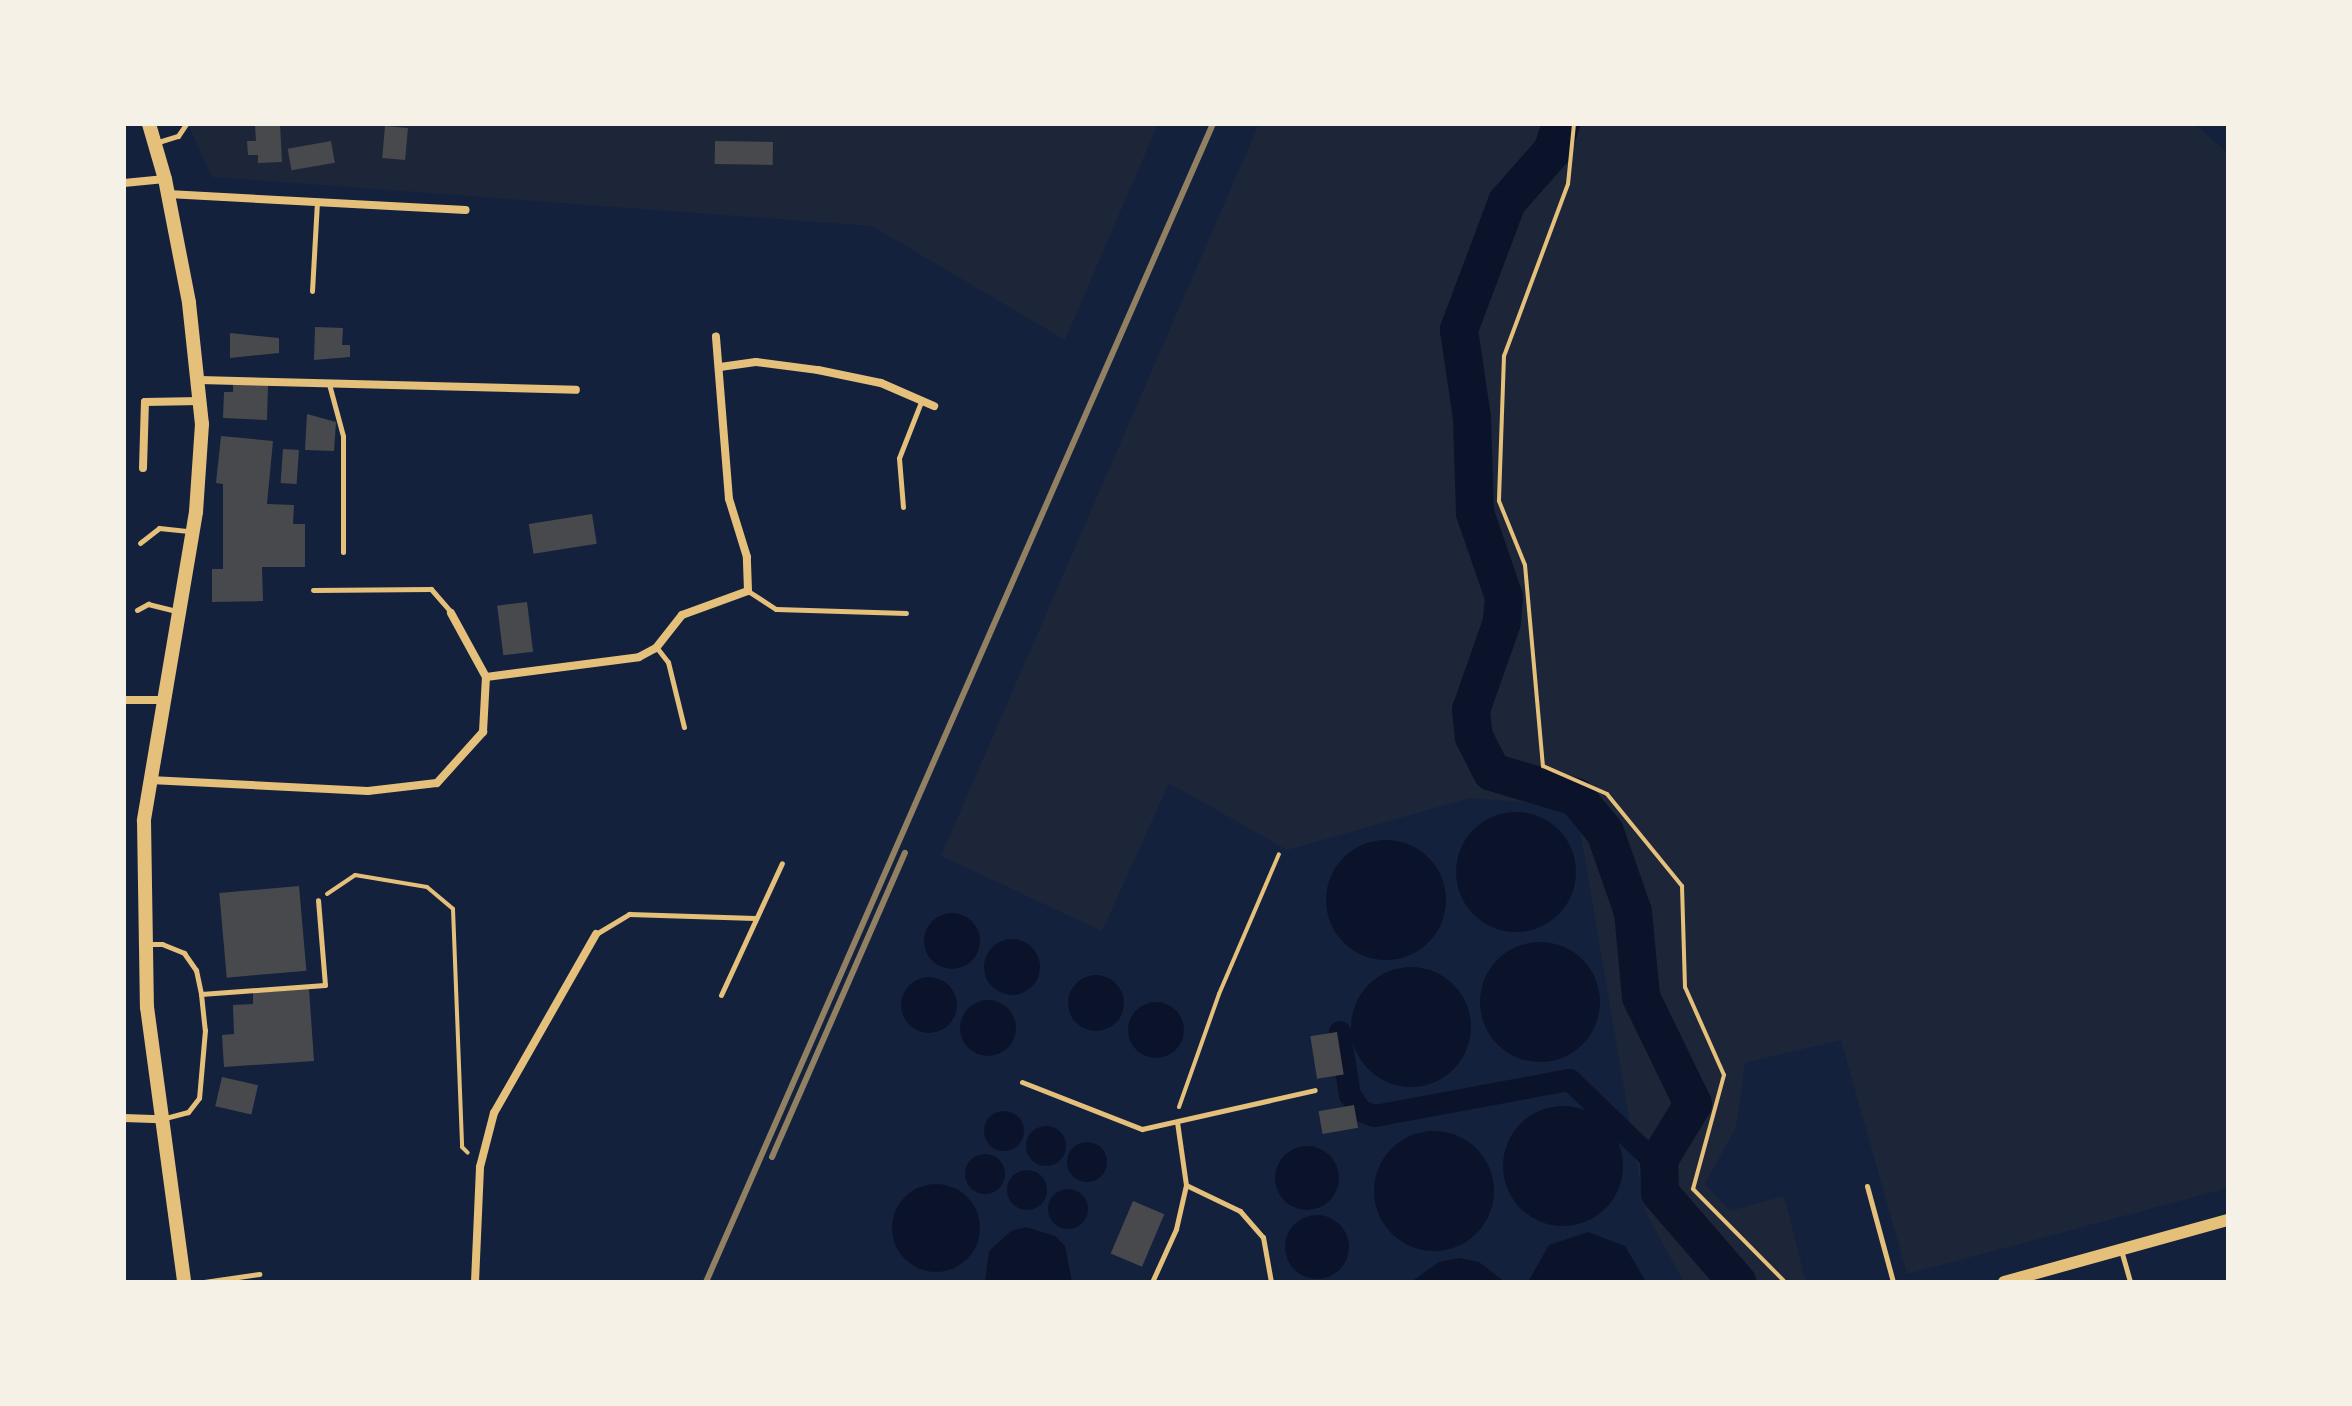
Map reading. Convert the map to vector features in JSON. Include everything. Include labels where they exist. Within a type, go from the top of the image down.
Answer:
[{"type":"main road","points":[[149,124],[167,187],[201,401],[201,468],[193,531],[149,780],[145,944],[160,1119],[184,1282]]},
{"type":"street","points":[[124,183],[317,201],[466,210]]},
{"type":"street","points":[[486,677],[615,661],[656,648],[682,615],[748,591],[747,557],[729,499],[716,337]]},
{"type":"street","points":[[720,367],[756,362],[818,370],[881,383],[934,406]]},
{"type":"street","points":[[200,380],[576,390]]},
{"type":"street","points":[[143,468],[145,402],[201,401]]},
{"type":"street","points":[[149,780],[368,791],[437,783],[483,732],[486,677],[451,613]]},
{"type":"street","points":[[124,700],[161,700]]},
{"type":"street","points":[[475,1282],[480,1167],[494,1113],[596,934]]},
{"type":"street","points":[[124,1118],[160,1119]]},
{"type":"street","points":[[2004,1282],[2228,1220]]},
{"type":"lane","points":[[155,143],[178,136],[186,124]]},
{"type":"lane","points":[[312,291],[317,201]]},
{"type":"lane","points":[[328,383],[343,436],[343,552]]},
{"type":"lane","points":[[903,507],[899,458],[922,401]]},
{"type":"lane","points":[[140,543],[159,528],[193,531]]},
{"type":"lane","points":[[313,590],[431,589],[451,613]]},
{"type":"lane","points":[[748,591],[776,609],[906,613]]},
{"type":"lane","points":[[137,610],[148,604],[178,612]]},
{"type":"lane","points":[[656,648],[668,662],[684,727]]},
{"type":"lane","points":[[721,995],[782,863]]},
{"type":"lane","points":[[201,994],[325,985],[318,900]]},
{"type":"lane","points":[[596,934],[629,914],[755,918]]},
{"type":"lane","points":[[145,944],[162,944],[184,953],[196,970],[205,1030],[199,1098],[188,1112],[160,1119]]},
{"type":"lane","points":[[1022,1082],[1142,1129],[1315,1090]]},
{"type":"lane","points":[[1152,1282],[1176,1229],[1186,1185],[1177,1122]]},
{"type":"lane","points":[[1186,1185],[1240,1211],[1263,1237],[1271,1282]]},
{"type":"lane","points":[[1867,1186],[1893,1282]]},
{"type":"lane","points":[[2121,1249],[2130,1282]]},
{"type":"lane","points":[[204,1282],[259,1274]]},
{"type":"path","points":[[1574,124],[1568,184],[1504,356],[1499,501],[1525,565],[1543,766],[1607,794],[1682,886],[1685,987],[1724,1075],[1693,1189],[1785,1282]]},
{"type":"path","points":[[1177,1122],[1180,1093],[1279,854]]},
{"type":"path","points":[[318,900],[355,875],[427,887],[453,909],[462,1147],[480,1167]]},
{"type":"shaded area","points":[[188,124],[1158,124],[1065,340],[872,226],[212,177]]},
{"type":"shaded area","points":[[1259,124],[2194,124],[2228,153],[2228,1188],[1907,1274],[1841,1040],[1745,1063],[1736,1127],[1705,1184],[1730,1211],[1784,1196],[1806,1282],[1684,1282],[1645,1211],[1576,806],[1470,798],[1287,850],[1169,783],[1102,931],[941,856]]},
{"type":"shaded area","points":[[1516,812],[1539,817],[1558,830],[1571,849],[1576,872],[1571,895],[1558,914],[1539,927],[1516,932],[1493,927],[1474,914],[1461,895],[1456,872],[1461,849],[1474,830],[1493,817]]},
{"type":"shaded area","points":[[1386,840],[1409,845],[1428,858],[1441,877],[1446,900],[1441,923],[1428,942],[1409,955],[1386,960],[1363,955],[1344,942],[1331,923],[1326,900],[1331,877],[1344,858],[1363,845]]},
{"type":"shaded area","points":[[952,913],[972,921],[980,941],[972,961],[952,969],[932,961],[924,941],[932,921]]},
{"type":"shaded area","points":[[1012,939],[1032,947],[1040,967],[1032,987],[1012,995],[992,987],[984,967],[992,947]]},
{"type":"shaded area","points":[[1540,942],[1563,947],[1582,960],[1595,979],[1600,1002],[1595,1025],[1582,1044],[1563,1057],[1540,1062],[1517,1057],[1498,1044],[1485,1025],[1480,1002],[1485,979],[1498,960],[1517,947]]},
{"type":"shaded area","points":[[1411,967],[1434,972],[1453,985],[1466,1004],[1471,1027],[1466,1050],[1453,1069],[1434,1082],[1411,1087],[1388,1082],[1369,1069],[1356,1050],[1351,1027],[1356,1004],[1369,985],[1388,972]]},
{"type":"shaded area","points":[[1096,975],[1116,983],[1124,1003],[1116,1023],[1096,1031],[1076,1023],[1068,1003],[1076,983]]},
{"type":"shaded area","points":[[929,977],[949,985],[957,1005],[949,1025],[929,1033],[909,1025],[901,1005],[909,985]]},
{"type":"shaded area","points":[[988,1000],[1008,1008],[1016,1028],[1008,1048],[988,1056],[968,1048],[960,1028],[968,1008]]},
{"type":"shaded area","points":[[1156,1002],[1176,1010],[1184,1030],[1176,1050],[1156,1058],[1136,1050],[1128,1030],[1136,1010]]},
{"type":"shaded area","points":[[1563,1106],[1586,1111],[1605,1124],[1618,1143],[1623,1166],[1618,1189],[1605,1208],[1586,1221],[1563,1226],[1540,1221],[1521,1208],[1508,1189],[1503,1166],[1508,1143],[1521,1124],[1540,1111]]},
{"type":"shaded area","points":[[1004,1111],[1018,1117],[1024,1131],[1018,1145],[1004,1151],[990,1145],[984,1131],[990,1117]]},
{"type":"shaded area","points":[[1046,1126],[1060,1132],[1066,1146],[1060,1160],[1046,1166],[1032,1160],[1026,1146],[1032,1132]]},
{"type":"shaded area","points":[[1434,1131],[1457,1136],[1476,1149],[1489,1168],[1494,1191],[1489,1214],[1476,1233],[1457,1246],[1434,1251],[1411,1246],[1392,1233],[1379,1214],[1374,1191],[1379,1168],[1392,1149],[1411,1136]]},
{"type":"shaded area","points":[[1087,1142],[1101,1148],[1107,1162],[1101,1176],[1087,1182],[1073,1176],[1067,1162],[1073,1148]]},
{"type":"shaded area","points":[[1301,1146],[1313,1146],[1330,1155],[1337,1166],[1337,1190],[1330,1201],[1313,1210],[1301,1210],[1289,1205],[1280,1196],[1275,1184],[1275,1172],[1280,1160],[1289,1151]]},
{"type":"shaded area","points":[[985,1154],[999,1160],[1005,1174],[999,1188],[985,1194],[971,1188],[965,1174],[971,1160]]},
{"type":"shaded area","points":[[1027,1170],[1041,1176],[1047,1190],[1041,1204],[1027,1210],[1013,1204],[1007,1190],[1013,1176]]},
{"type":"shaded area","points":[[927,1184],[945,1184],[961,1191],[973,1203],[980,1219],[980,1237],[973,1253],[961,1265],[945,1272],[927,1272],[911,1265],[899,1253],[892,1237],[892,1219],[899,1203],[911,1191]]},
{"type":"shaded area","points":[[1068,1189],[1082,1195],[1088,1209],[1082,1223],[1068,1229],[1054,1223],[1048,1209],[1054,1195]]},
{"type":"shaded area","points":[[1311,1215],[1323,1215],[1340,1224],[1347,1235],[1347,1259],[1340,1270],[1323,1279],[1311,1279],[1299,1274],[1290,1265],[1285,1253],[1285,1241],[1290,1229],[1299,1220]]},
{"type":"shaded area","points":[[1026,1227],[1055,1236],[1065,1246],[1072,1282],[985,1282],[989,1251],[1011,1231]]},
{"type":"shaded area","points":[[1588,1232],[1625,1246],[1646,1282],[1528,1282],[1549,1245]]},
{"type":"shaded area","points":[[1459,1258],[1479,1262],[1505,1282],[1411,1282],[1439,1262]]},
{"type":"building","points":[[280,124],[282,162],[258,163],[258,155],[248,155],[247,141],[256,141],[255,125]]},
{"type":"building","points":[[385,126],[408,128],[405,160],[382,158]]},
{"type":"building","points":[[331,141],[335,163],[291,170],[288,149]]},
{"type":"building","points":[[715,141],[773,142],[773,165],[715,164]]},
{"type":"building","points":[[315,327],[343,328],[342,345],[350,345],[350,357],[314,360]]},
{"type":"building","points":[[230,333],[279,338],[279,353],[230,358]]},
{"type":"building","points":[[233,383],[268,385],[267,420],[223,418],[224,392],[233,392]]},
{"type":"building","points":[[307,414],[336,422],[334,451],[305,450]]},
{"type":"building","points":[[221,436],[273,441],[267,504],[294,505],[293,524],[305,524],[305,567],[262,567],[263,601],[212,602],[212,569],[223,569],[223,484],[216,483]]},
{"type":"building","points":[[283,449],[299,450],[297,484],[281,483]]},
{"type":"building","points":[[592,514],[597,544],[533,554],[529,524]]},
{"type":"building","points":[[527,602],[533,652],[503,655],[497,606]]},
{"type":"building","points":[[299,886],[306,971],[227,978],[219,893]]},
{"type":"building","points":[[309,989],[314,1061],[224,1067],[222,1035],[234,1034],[233,1005],[253,1004],[253,993]]},
{"type":"building","points":[[1337,1032],[1344,1074],[1317,1079],[1310,1036]]},
{"type":"building","points":[[222,1077],[258,1085],[251,1115],[215,1106]]},
{"type":"building","points":[[1354,1105],[1358,1128],[1323,1134],[1319,1111]]},
{"type":"building","points":[[1133,1201],[1164,1214],[1142,1267],[1111,1253]]},
{"type":"waterway","points":[[1561,124],[1552,151],[1507,202],[1459,330],[1472,418],[1475,513],[1504,597],[1502,622],[1471,710],[1474,737],[1492,772],[1576,797],[1605,832],[1633,912],[1641,997],[1693,1104],[1659,1160],[1660,1193],[1737,1282]]},
{"type":"waterway","points":[[1340,1032],[1350,1095],[1361,1111],[1375,1116],[1570,1080],[1658,1165]]},
{"type":"railway","points":[[706,1282],[1213,124]]},
{"type":"railway","points":[[772,1157],[905,853]]}]
